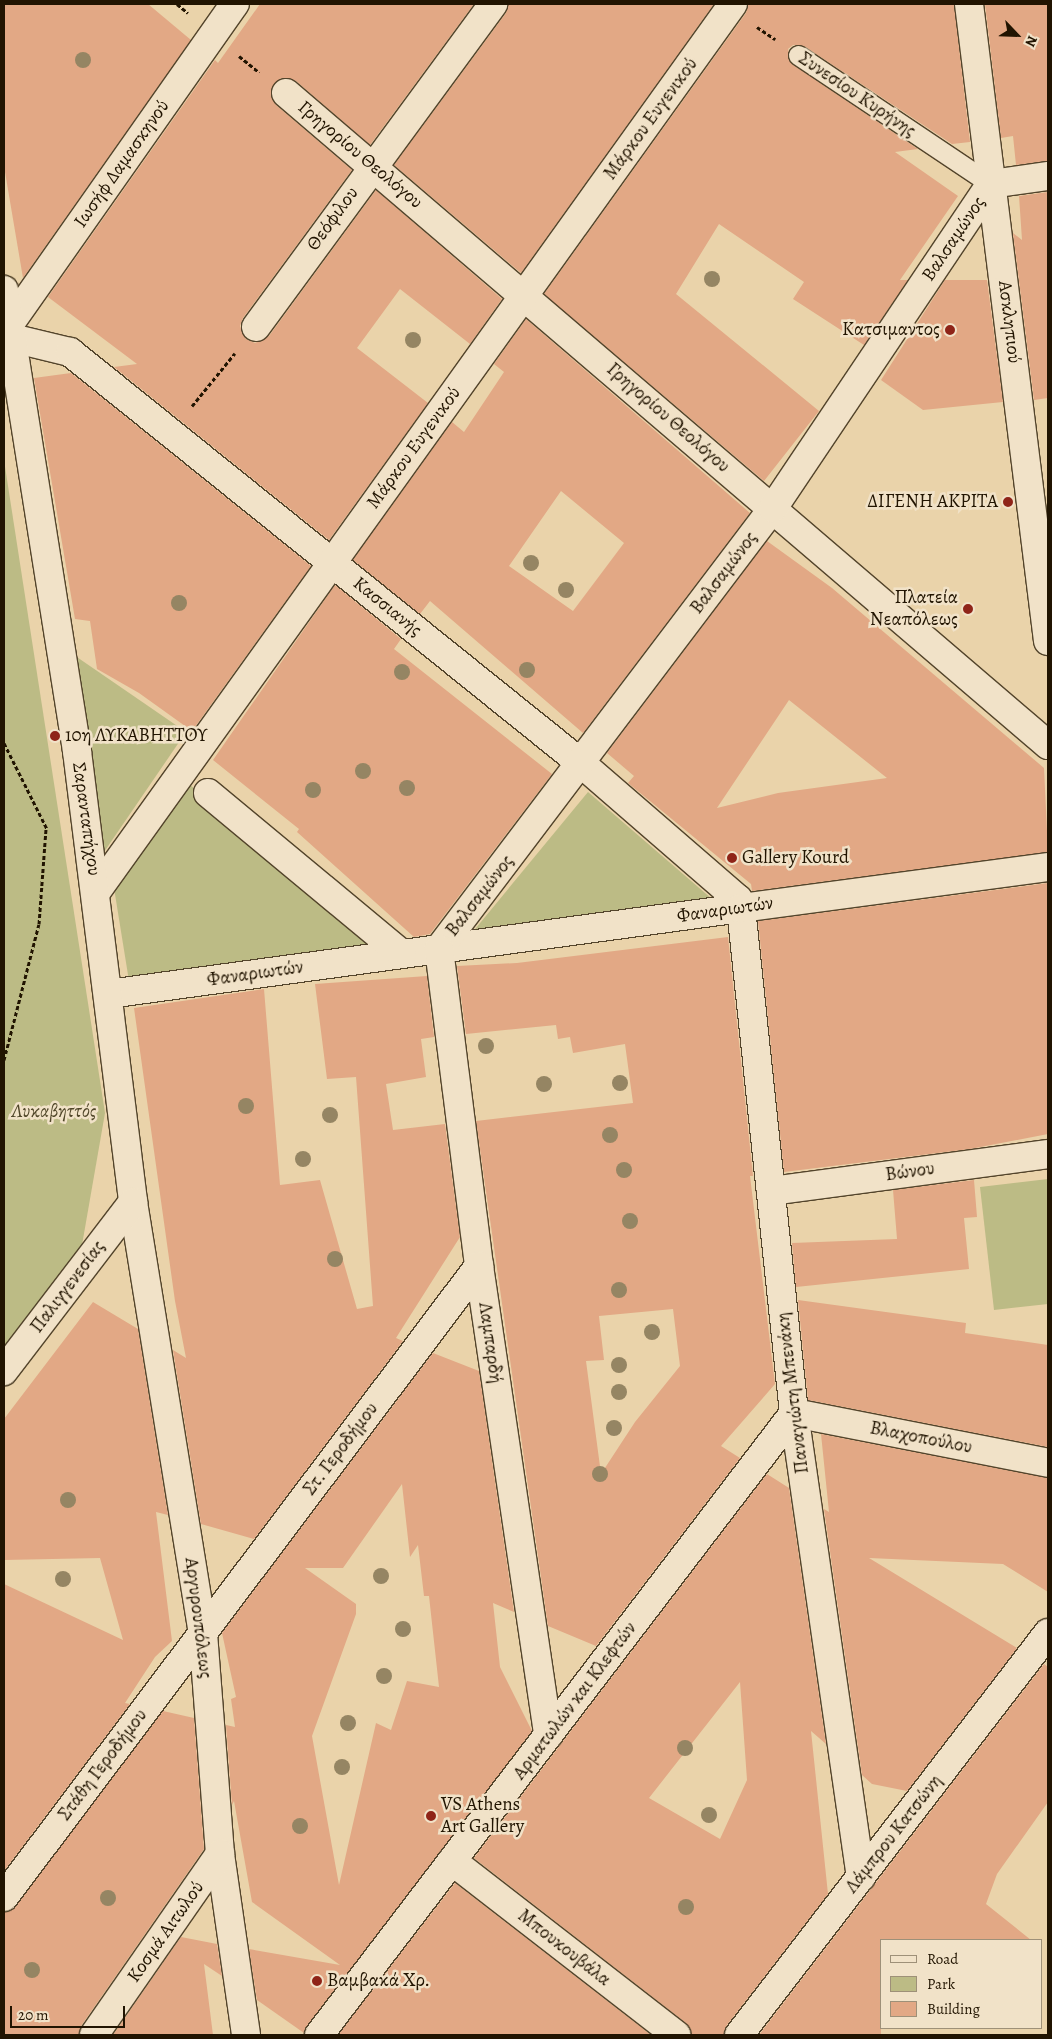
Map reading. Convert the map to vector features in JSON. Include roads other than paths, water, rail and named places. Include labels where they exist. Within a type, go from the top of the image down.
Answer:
[{"type":"street","name":"Ιωσήφ Δαμασκηνού","points":[[10,332],[235,4]]},
{"type":"street","name":"Θεόφιλου","points":[[256,327],[372,165],[493,4]]},
{"type":"street","name":"Ασκληπιού","points":[[969,4],[1048,641]]},
{"type":"street","name":"Μάρκου Ευγενικού","points":[[96,892],[524,295],[729,5]]},
{"type":"street","name":"Γρηγορίου Θεολόγου","points":[[286,93],[1048,745]]},
{"type":"street","points":[[991,184],[1048,176]]},
{"type":"street","name":"Βαλσαμώνος","points":[[439,949],[582,764],[773,508],[991,184]]},
{"type":"street","name":"Σαρανταπήχου","points":[[4,290],[96,892],[133,1202]]},
{"type":"street","name":"Κασσιανής","points":[[10,332],[70,352],[582,764],[738,899],[741,908]]},
{"type":"street","points":[[208,794],[402,954]]},
{"type":"street","name":"Φαναριωτών","points":[[108,994],[1048,867]]},
{"type":"street","name":"Παναγιώτη Μπενάκη","points":[[741,908],[794,1414],[861,1877]]},
{"type":"street","name":"Λαμπαρδή","points":[[439,949],[479,1266],[548,1736]]},
{"type":"street","name":"Βώνου","points":[[771,1191],[1048,1154]]},
{"type":"street","name":"Παλιγγενεσίας","points":[[4,1371],[133,1202]]},
{"type":"street","name":"Αργυρουπόλεως","points":[[133,1202],[203,1633],[220,1854],[246,2035]]},
{"type":"street","name":"Στ. Γεροδήμου","points":[[203,1633],[479,1266]]},
{"type":"street","name":"Βλαχοπούλου","points":[[794,1414],[1048,1463]]},
{"type":"street","name":"Αρματωλών και Κλεφτών","points":[[319,2035],[794,1414]]},
{"type":"street","name":"Στάθη Γεροδήμου","points":[[4,1897],[203,1633]]},
{"type":"street","name":"Λάμπρου Κατσώνη","points":[[739,2035],[1048,1633]]},
{"type":"street","name":"Κοσμά Αιτωλού","points":[[94,2035],[220,1854]]},
{"type":"street","name":"Μπουκουβάλα","points":[[452,1861],[676,2035]]},
{"type":"lane","name":"Συνεσίου Κυρήνης","points":[[798,55],[991,184]]},
{"type":"place","name":"Κατσιμαντος","points":[[950,330]]},
{"type":"place","name":"ΔΙΓΕΝΗ ΑΚΡΙΤΑ","points":[[1008,502]]},
{"type":"place","name":"Πλατεία Νεαπόλεως","points":[[968,609]]},
{"type":"place","name":"10η ΛΥΚΑΒΗΤΤΟΥ","points":[[55,736]]},
{"type":"place","name":"Gallery Kourd","points":[[732,858]]},
{"type":"place","name":"VS Athens Art Gallery","points":[[431,1816]]},
{"type":"place","name":"Βαμβακά Χρ.","points":[[317,1981]]},
{"type":"park label","name":"Λυκαβηττός","points":[[54,1112]]}]
